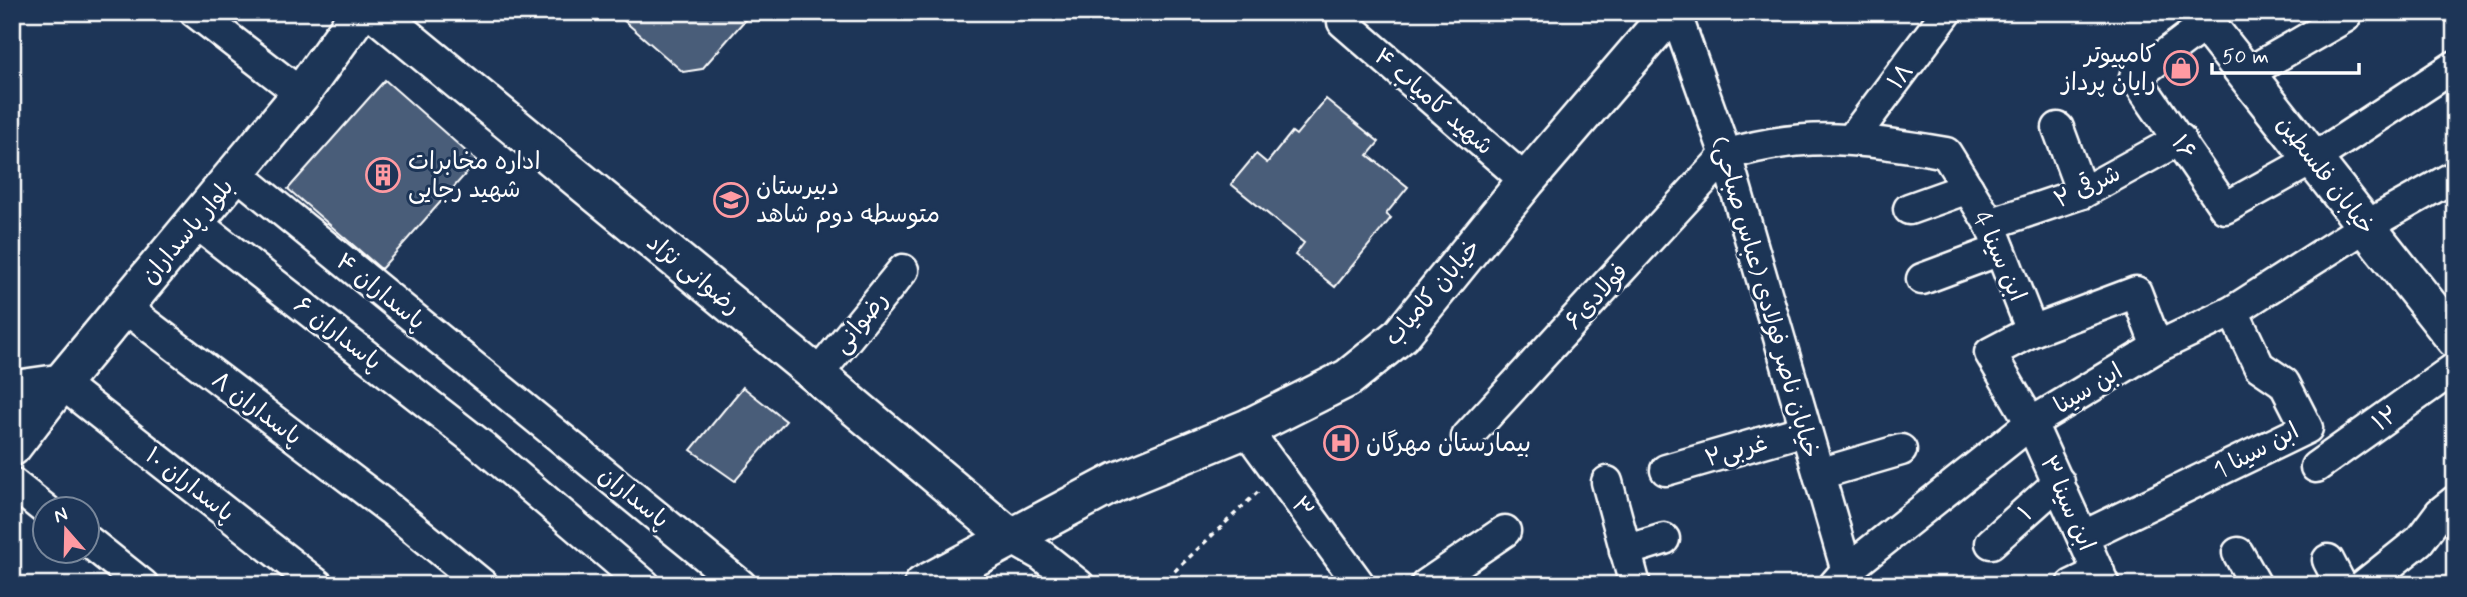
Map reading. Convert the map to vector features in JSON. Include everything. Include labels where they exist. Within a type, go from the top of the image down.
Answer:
[{"type":"main road","name":"بلوار پاسداران","points":[[12,447],[61,383],[301,94],[359,12]]},
{"type":"main road","name":"رضوانی نژاد","points":[[375,12],[817,374],[1011,538]]},
{"type":"main road","name":"خیابان کامیاب","points":[[923,585],[1116,482],[1246,429],[1348,378],[1401,335],[1526,181],[1673,12]]},
{"type":"main road","name":"خیابان فلسطین","points":[[2201,18],[2366,226],[2444,307],[2455,338]]},
{"type":"main road","points":[[12,390],[61,383]]},
{"type":"street","points":[[195,12],[301,94]]},
{"type":"street","name":"خیابان ناصر فولادی (عباس صباحی)","points":[[1673,12],[1726,155],[1769,296],[1819,474],[1844,580]]},
{"type":"street","name":"۱۸","points":[[1852,139],[1947,12]]},
{"type":"street","points":[[2246,74],[2345,17]]},
{"type":"street","name":"۱۶","points":[[2201,18],[2136,77],[2225,208],[2313,159]]},
{"type":"street","name":"شهید کامیاب ۴","points":[[1343,22],[1526,181]]},
{"type":"street","points":[[2313,159],[2455,66]]},
{"type":"street","points":[[2058,128],[2082,193]]},
{"type":"street","name":"ابن سینا 4","points":[[1726,155],[1817,138],[1873,140],[1946,153],[1995,237],[2032,331],[1990,353],[2031,423]]},
{"type":"street","name":"۲ شرقی","points":[[1995,237],[2180,139]]},
{"type":"street","name":"فولادی۶","points":[[1466,437],[1726,155]]},
{"type":"street","name":"پاسداران ۴","points":[[236,173],[527,409]]},
{"type":"street","name":"ابن سینا","points":[[1844,580],[2031,423],[2157,347],[2233,311],[2366,226],[2455,176]]},
{"type":"street","points":[[1909,209],[1968,188]]},
{"type":"street","name":"پاسداران ۶","points":[[195,222],[481,444],[645,585]]},
{"type":"street","points":[[1922,279],[1995,237]]},
{"type":"street","name":"رضوانی","points":[[817,374],[903,270]]},
{"type":"street","points":[[2032,331],[2136,292],[2157,347]]},
{"type":"street","name":"پاسداران ۸","points":[[124,307],[390,509],[483,585]]},
{"type":"street","name":"ابن سینا 1","points":[[2084,536],[2307,428],[2284,383],[2259,366],[2233,311]]},
{"type":"street","name":"۱۲","points":[[2316,467],[2455,368]]},
{"type":"street","name":"پاسداران ۱۰","points":[[61,383],[318,585]]},
{"type":"street","name":"پاسداران","points":[[527,409],[741,585]]},
{"type":"street","name":"ابن سینا ۳","points":[[2031,423],[2101,578]]},
{"type":"street","name":"۳","points":[[1246,429],[1360,585]]},
{"type":"street","name":"غربی۲","points":[[1666,470],[1805,430]]},
{"type":"street","points":[[1819,474],[1901,450]]},
{"type":"street","points":[[1606,482],[1634,585]]},
{"type":"street","name":"۱","points":[[1991,543],[2059,482]]},
{"type":"street","points":[[12,483],[32,498]]},
{"type":"street","points":[[2364,585],[2399,574],[2440,513],[2455,501]]},
{"type":"street","points":[[1426,585],[1505,531]]},
{"type":"street","points":[[1011,538],[1041,555],[1079,585]]},
{"type":"street","points":[[1625,551],[1664,539]]},
{"type":"street","points":[[102,552],[143,585]]},
{"type":"street","points":[[2238,553],[2256,585]]},
{"type":"street","points":[[2072,585],[2101,578]]},
{"type":"path","points":[[1160,585],[1278,473]]},
{"type":"building","points":[[614,12],[752,12],[702,69],[683,72]]},
{"type":"building","name":"اداره مخابرات شهید رجایی","points":[[385,80],[477,161],[381,269],[288,189]]},
{"type":"building","points":[[1326,99],[1379,142],[1368,155],[1408,187],[1386,214],[1391,218],[1335,287],[1295,255],[1304,243],[1231,184],[1256,154],[1267,163],[1292,132],[1296,135]]},
{"type":"building","points":[[743,387],[786,421],[735,481],[691,450]]},
{"type":"place","name":"کامپیوتر رایان پرداز","points":[[2181,68]]},
{"type":"place","name":"اداره مخابرات شهید رجایی","points":[[383,175]]},
{"type":"place","name":"دبیرستان متوسطه دوم شاهد","points":[[731,200]]},
{"type":"place","name":"بیمارستان مهرگان","points":[[1341,443]]}]
